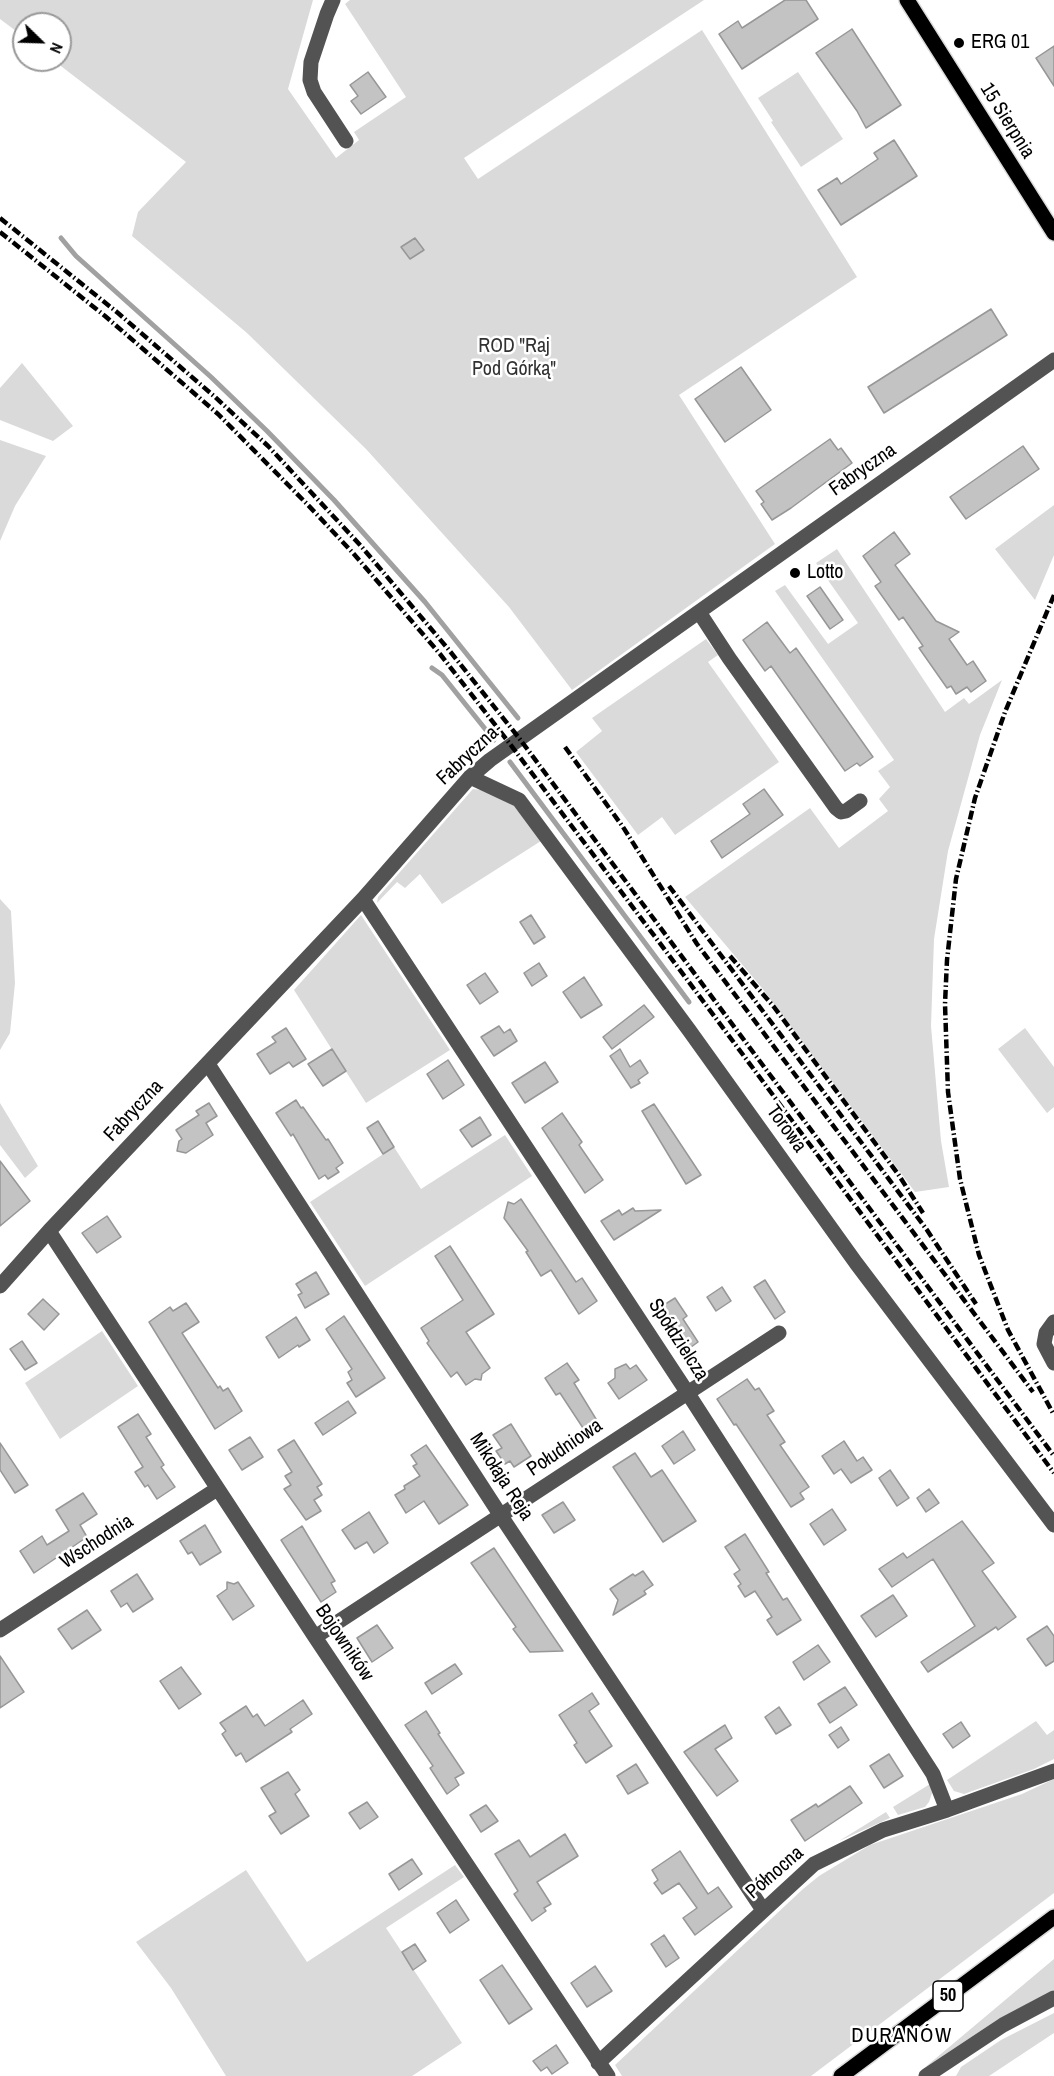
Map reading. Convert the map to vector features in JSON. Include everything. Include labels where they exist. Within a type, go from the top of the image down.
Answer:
[{"type":"main road","name":"15 Sierpnia","points":[[907,0],[1054,233]]},
{"type":"main road","name":"50","points":[[841,2076],[1054,1917]]},
{"type":"street","points":[[333,0],[311,62],[310,80],[314,92],[346,141]]},
{"type":"street","name":"Fabryczna","points":[[0,1286],[49,1231],[363,899],[471,777],[519,738],[1054,360]]},
{"type":"street","points":[[699,612],[735,668],[836,808],[841,812],[846,811],[860,801]]},
{"type":"street","name":"Torowa","points":[[471,777],[519,800],[689,1030],[856,1263],[1054,1525]]},
{"type":"street","name":"Spółdzielcza","points":[[363,899],[687,1392],[933,1774],[947,1810]]},
{"type":"street","name":"Mikołaja Reja","points":[[208,1064],[501,1516],[763,1910]]},
{"type":"street","name":"Bojowników","points":[[49,1231],[603,2072]]},
{"type":"street","points":[[1054,1322],[1046,1333],[1044,1344],[1054,1363]]},
{"type":"street","name":"Południowa","points":[[315,1637],[779,1333]]},
{"type":"street","name":"Wschodnia","points":[[0,1630],[217,1489]]},
{"type":"street","name":"Północna","points":[[603,2072],[763,1910],[814,1864],[883,1830],[947,1810],[1054,1771]]},
{"type":"street","points":[[934,2074],[1003,2025],[1054,1998]]},
{"type":"green space","name":"ROD \"Raj Pod Górką\"","points":[[0,0],[313,0],[288,89],[336,158],[359,140],[354,132],[406,97],[345,4],[350,0],[704,0],[464,158],[478,179],[702,30],[857,277],[679,395],[775,544],[572,690],[509,607],[366,449],[247,333],[132,236],[138,212],[186,162],[69,72],[72,72],[72,12],[12,12],[12,28],[0,19]]},
{"type":"green space","points":[[798,72],[843,139],[801,167],[758,98]]},
{"type":"green space","points":[[22,363],[73,426],[53,441],[0,420],[0,388]]},
{"type":"green space","points":[[0,440],[46,456],[15,506],[0,541]]},
{"type":"green space","points":[[1054,505],[1054,555],[1035,600],[995,549]]},
{"type":"green space","points":[[837,549],[945,712],[964,698],[969,704],[1002,680],[980,735],[948,851],[934,939],[931,1026],[941,1141],[949,1187],[915,1192],[762,988],[685,897],[810,808],[839,848],[888,811],[879,799],[890,787],[878,771],[894,760],[775,591],[785,585],[828,644],[858,623],[816,563]]},
{"type":"green space","points":[[706,639],[718,655],[708,662],[779,762],[675,835],[662,817],[638,835],[576,752],[602,731],[592,718]]},
{"type":"green space","points":[[473,789],[496,796],[518,808],[541,841],[442,904],[420,874],[405,888],[397,882],[377,903],[378,897]]},
{"type":"green space","points":[[0,899],[11,911],[15,983],[10,1033],[0,1050]]},
{"type":"green space","points":[[361,915],[450,1050],[366,1103],[294,990]]},
{"type":"green space","points":[[1025,1028],[1054,1067],[1054,1107],[1047,1113],[998,1049]]},
{"type":"green space","points":[[0,1103],[38,1166],[25,1178],[0,1145]]},
{"type":"green space","points":[[505,1135],[532,1176],[365,1286],[310,1202],[394,1147],[421,1189]]},
{"type":"green space","points":[[102,1331],[138,1386],[60,1439],[25,1383]]},
{"type":"green space","points":[[1036,1721],[1047,1735],[1054,1730],[1054,1759],[1034,1769],[964,1794],[954,1791],[947,1780]]},
{"type":"green space","points":[[1054,1779],[1054,1893],[811,2076],[622,2076],[615,2065],[819,1876],[870,1845],[1022,1794]]},
{"type":"green space","points":[[930,1784],[932,1793],[925,1807],[898,1815],[893,1807]]},
{"type":"green space","points":[[886,1812],[890,1818],[839,1841]]},
{"type":"green space","points":[[455,1865],[464,1877],[386,1928],[462,2043],[412,2076],[226,2076],[171,1988],[136,1942],[246,1870],[307,1962]]},
{"type":"green space","points":[[1054,1959],[1054,1990],[997,2020],[923,2069]]},
{"type":"green space","points":[[1054,2013],[1054,2033],[989,2076],[956,2076],[961,2067],[1001,2040]]},
{"type":"building","points":[[785,0],[806,0],[818,19],[742,69],[719,34],[738,21],[742,28]]},
{"type":"building","points":[[852,29],[901,105],[866,128],[857,111],[816,53]]},
{"type":"building","points":[[1054,46],[1054,86],[1036,58]]},
{"type":"building","points":[[368,72],[386,97],[361,114],[351,101],[358,96],[350,85]]},
{"type":"building","points":[[894,140],[917,176],[841,225],[818,190],[837,178],[841,184],[878,159],[874,153]]},
{"type":"building","points":[[415,238],[424,250],[410,259],[401,247]]},
{"type":"building","points":[[991,309],[1007,335],[884,413],[868,387]]},
{"type":"building","points":[[741,367],[771,410],[725,442],[695,399]]},
{"type":"building","points":[[830,439],[838,450],[841,448],[852,463],[772,520],[761,504],[764,502],[756,491]]},
{"type":"building","points":[[1023,446],[1039,469],[966,519],[950,497]]},
{"type":"building","points":[[894,532],[910,554],[895,565],[936,621],[959,632],[949,639],[967,665],[973,661],[986,681],[971,692],[967,687],[956,694],[951,686],[947,688],[919,648],[923,646],[903,617],[899,620],[875,586],[881,582],[863,556]]},
{"type":"building","points":[[820,587],[843,620],[830,629],[807,596]]},
{"type":"building","points":[[767,622],[790,653],[796,648],[873,757],[860,766],[857,763],[845,771],[771,666],[765,671],[743,640]]},
{"type":"building","points":[[764,789],[783,815],[722,858],[711,841],[750,814],[743,804]]},
{"type":"building","points":[[531,915],[545,937],[534,944],[520,922]]},
{"type":"building","points":[[539,963],[547,976],[532,986],[524,973]]},
{"type":"building","points":[[485,973],[498,992],[480,1004],[467,985]]},
{"type":"building","points":[[584,977],[602,1005],[581,1018],[563,992]]},
{"type":"building","points":[[644,1005],[654,1017],[612,1049],[603,1037]]},
{"type":"building","points":[[499,1026],[504,1033],[510,1029],[517,1041],[494,1056],[481,1037]]},
{"type":"building","points":[[286,1028],[306,1059],[293,1067],[289,1062],[270,1074],[257,1054],[276,1042],[272,1037]]},
{"type":"building","points":[[332,1049],[346,1071],[323,1086],[308,1064]]},
{"type":"building","points":[[620,1049],[630,1067],[640,1060],[648,1073],[638,1080],[640,1083],[631,1088],[610,1056]]},
{"type":"building","points":[[448,1060],[464,1085],[443,1099],[427,1074]]},
{"type":"building","points":[[545,1062],[558,1082],[525,1103],[512,1083]]},
{"type":"building","points":[[296,1100],[326,1140],[328,1139],[343,1163],[336,1168],[339,1172],[328,1179],[325,1175],[319,1179],[293,1134],[291,1136],[276,1113]]},
{"type":"building","points":[[209,1103],[217,1116],[206,1123],[213,1135],[186,1153],[177,1151],[179,1141],[182,1139],[176,1130],[199,1115],[196,1111]]},
{"type":"building","points":[[654,1104],[701,1175],[686,1184],[642,1111]]},
{"type":"building","points":[[562,1113],[582,1142],[579,1145],[603,1180],[585,1193],[542,1128]]},
{"type":"building","points":[[480,1117],[491,1135],[472,1147],[460,1130]]},
{"type":"building","points":[[378,1121],[394,1147],[383,1154],[367,1128]]},
{"type":"building","points":[[0,1161],[30,1201],[0,1226]]},
{"type":"building","points":[[521,1199],[576,1282],[582,1278],[597,1301],[579,1314],[551,1270],[541,1276],[526,1252],[528,1251],[504,1218],[508,1202],[514,1204]]},
{"type":"building","points":[[633,1208],[635,1211],[661,1210],[614,1240],[601,1221],[619,1210],[622,1215]]},
{"type":"building","points":[[107,1216],[121,1237],[97,1253],[82,1233]]},
{"type":"building","points":[[450,1246],[494,1314],[466,1332],[490,1368],[482,1374],[481,1380],[475,1379],[466,1385],[457,1372],[451,1377],[427,1343],[429,1341],[421,1328],[463,1300],[435,1256]]},
{"type":"building","points":[[316,1272],[329,1294],[305,1308],[298,1295],[302,1293],[296,1284]]},
{"type":"building","points":[[765,1280],[785,1312],[775,1319],[754,1287]]},
{"type":"building","points":[[722,1287],[731,1301],[716,1311],[707,1297]]},
{"type":"building","points":[[675,1298],[687,1316],[683,1319],[698,1342],[687,1350],[659,1308]]},
{"type":"building","points":[[43,1299],[59,1314],[44,1330],[28,1314]]},
{"type":"building","points":[[186,1303],[199,1322],[182,1333],[218,1388],[220,1386],[223,1391],[228,1388],[242,1411],[215,1429],[149,1322],[170,1307],[173,1311]]},
{"type":"building","points":[[344,1316],[385,1378],[356,1397],[347,1383],[352,1380],[348,1372],[352,1369],[326,1329]]},
{"type":"building","points":[[296,1317],[310,1340],[279,1358],[266,1337]]},
{"type":"building","points":[[22,1341],[37,1363],[25,1370],[10,1349]]},
{"type":"building","points":[[567,1363],[579,1380],[574,1383],[596,1419],[583,1428],[560,1393],[556,1395],[545,1378]]},
{"type":"building","points":[[626,1364],[630,1369],[636,1365],[647,1380],[619,1399],[608,1383],[615,1378],[615,1369]]},
{"type":"building","points":[[747,1379],[755,1390],[759,1388],[774,1411],[767,1415],[785,1442],[780,1445],[809,1487],[800,1493],[804,1499],[791,1507],[717,1399]]},
{"type":"building","points":[[348,1401],[356,1413],[323,1435],[315,1423]]},
{"type":"building","points":[[138,1414],[151,1434],[146,1437],[164,1465],[161,1467],[175,1487],[157,1499],[148,1485],[145,1487],[135,1472],[143,1467],[118,1427]]},
{"type":"building","points":[[511,1424],[531,1456],[514,1467],[510,1461],[505,1464],[496,1451],[502,1448],[493,1435]]},
{"type":"building","points":[[683,1431],[695,1450],[674,1464],[662,1446]]},
{"type":"building","points":[[250,1437],[263,1457],[242,1470],[229,1450]]},
{"type":"building","points":[[294,1440],[322,1484],[317,1487],[322,1495],[314,1500],[321,1511],[306,1520],[284,1489],[291,1485],[285,1476],[292,1472],[278,1450]]},
{"type":"building","points":[[844,1441],[857,1461],[863,1457],[872,1470],[851,1483],[841,1469],[834,1474],[822,1456]]},
{"type":"building","points":[[0,1443],[28,1485],[15,1493],[0,1470]]},
{"type":"building","points":[[426,1445],[468,1505],[439,1524],[424,1501],[406,1513],[395,1495],[420,1476],[413,1466],[417,1464],[411,1455]]},
{"type":"building","points":[[635,1453],[651,1477],[662,1470],[696,1521],[663,1542],[613,1467]]},
{"type":"building","points":[[890,1470],[909,1498],[897,1506],[879,1478]]},
{"type":"building","points":[[929,1489],[939,1503],[926,1512],[917,1498]]},
{"type":"building","points":[[83,1493],[97,1514],[80,1525],[87,1537],[34,1573],[20,1551],[42,1536],[47,1545],[69,1531],[56,1510]]},
{"type":"building","points":[[563,1502],[575,1520],[554,1533],[542,1515]]},
{"type":"building","points":[[832,1509],[846,1530],[824,1545],[810,1524]]},
{"type":"building","points":[[369,1512],[388,1543],[374,1553],[367,1542],[355,1549],[342,1530]]},
{"type":"building","points":[[962,1521],[994,1563],[982,1571],[1016,1617],[998,1630],[996,1627],[928,1672],[921,1662],[975,1626],[933,1559],[892,1587],[879,1569],[903,1553],[907,1558]]},
{"type":"building","points":[[205,1525],[221,1552],[200,1565],[192,1552],[188,1554],[180,1541]]},
{"type":"building","points":[[302,1526],[335,1581],[331,1583],[336,1592],[321,1602],[281,1540]]},
{"type":"building","points":[[745,1534],[769,1572],[766,1573],[783,1600],[787,1598],[801,1620],[777,1635],[767,1620],[772,1617],[755,1591],[745,1597],[738,1586],[741,1584],[734,1574],[740,1570],[725,1547]]},
{"type":"building","points":[[494,1548],[563,1651],[530,1652],[513,1629],[516,1627],[471,1563]]},
{"type":"building","points":[[643,1571],[653,1585],[644,1591],[646,1594],[613,1615],[618,1600],[610,1589],[633,1574],[635,1576]]},
{"type":"building","points":[[137,1574],[153,1599],[133,1612],[127,1603],[121,1607],[111,1591]]},
{"type":"building","points":[[227,1582],[234,1584],[238,1582],[254,1606],[233,1620],[217,1596],[227,1589]]},
{"type":"building","points":[[893,1595],[907,1616],[876,1637],[861,1616]]},
{"type":"building","points":[[87,1610],[101,1630],[72,1649],[58,1629]]},
{"type":"building","points":[[377,1625],[393,1648],[372,1662],[357,1638]]},
{"type":"building","points":[[1047,1626],[1054,1636],[1054,1661],[1046,1666],[1027,1639]]},
{"type":"building","points":[[818,1645],[830,1662],[804,1680],[793,1662]]},
{"type":"building","points":[[0,1656],[24,1692],[0,1708]]},
{"type":"building","points":[[455,1664],[462,1674],[432,1694],[425,1683]]},
{"type":"building","points":[[181,1667],[201,1694],[179,1709],[160,1681]]},
{"type":"building","points":[[845,1687],[857,1705],[830,1723],[818,1704]]},
{"type":"building","points":[[592,1693],[599,1704],[589,1711],[612,1746],[586,1763],[574,1745],[577,1743],[559,1715]]},
{"type":"building","points":[[303,1700],[312,1714],[290,1729],[292,1732],[246,1762],[241,1753],[236,1756],[222,1734],[226,1731],[220,1723],[246,1706],[253,1717],[257,1714],[265,1726]]},
{"type":"building","points":[[779,1707],[791,1725],[776,1734],[765,1717]]},
{"type":"building","points":[[426,1711],[464,1773],[455,1778],[459,1785],[447,1794],[430,1768],[433,1766],[405,1725]]},
{"type":"building","points":[[961,1722],[970,1736],[953,1748],[943,1734]]},
{"type":"building","points":[[725,1725],[732,1738],[715,1749],[738,1781],[717,1796],[684,1752]]},
{"type":"building","points":[[841,1727],[849,1740],[838,1748],[829,1735]]},
{"type":"building","points":[[889,1754],[903,1776],[884,1788],[870,1766]]},
{"type":"building","points":[[636,1764],[648,1783],[628,1794],[617,1776]]},
{"type":"building","points":[[288,1772],[300,1790],[295,1794],[309,1816],[281,1834],[269,1816],[276,1812],[261,1788]]},
{"type":"building","points":[[850,1786],[862,1803],[805,1841],[791,1820],[816,1804],[818,1807]]},
{"type":"building","points":[[367,1802],[378,1817],[360,1829],[349,1813]]},
{"type":"building","points":[[486,1805],[498,1821],[481,1832],[470,1815]]},
{"type":"building","points":[[565,1834],[578,1856],[537,1882],[551,1904],[544,1908],[546,1911],[532,1921],[514,1894],[518,1891],[495,1854],[519,1840],[530,1857]]},
{"type":"building","points":[[680,1851],[708,1894],[718,1887],[732,1907],[695,1935],[683,1918],[697,1908],[679,1883],[662,1894],[654,1883],[658,1880],[652,1870]]},
{"type":"building","points":[[412,1859],[422,1874],[399,1890],[389,1874]]},
{"type":"building","points":[[456,1900],[469,1920],[450,1933],[437,1913]]},
{"type":"building","points":[[664,1935],[679,1958],[666,1967],[651,1944]]},
{"type":"building","points":[[415,1944],[426,1961],[413,1970],[402,1952]]},
{"type":"building","points":[[502,1965],[532,2009],[509,2024],[480,1980]]},
{"type":"building","points":[[595,1966],[612,1991],[587,2007],[571,1983]]},
{"type":"building","points":[[556,2045],[568,2063],[552,2074],[547,2067],[541,2071],[533,2061]]},
{"type":"waterway","points":[[61,238],[76,256],[211,377],[334,500],[425,602],[518,718]]},
{"type":"waterway","points":[[432,668],[442,675],[494,740]]},
{"type":"waterway","points":[[510,762],[689,1002]]},
{"type":"railway","points":[[0,218],[118,313],[215,397],[268,446],[361,546],[449,650],[519,738],[1054,1456]]},
{"type":"railway","points":[[0,232],[105,316],[218,414],[353,553],[440,654],[677,966],[1054,1473]]},
{"type":"railway","points":[[1054,595],[1005,712],[975,798],[956,879],[947,960],[945,1004],[948,1092],[960,1179],[979,1255],[1008,1330],[1054,1415]]},
{"type":"railway","points":[[565,747],[623,827],[697,944],[1033,1392]]},
{"type":"railway","points":[[669,886],[927,1230],[976,1304]]},
{"type":"railway","points":[[730,956],[774,1007],[898,1174],[923,1213]]},
{"type":"place","name":"ERG 01","points":[[959,43]]},
{"type":"place","name":"Lotto","points":[[795,573]]},
{"type":"district","name":"DURANÓW","points":[[902,2036]]}]
